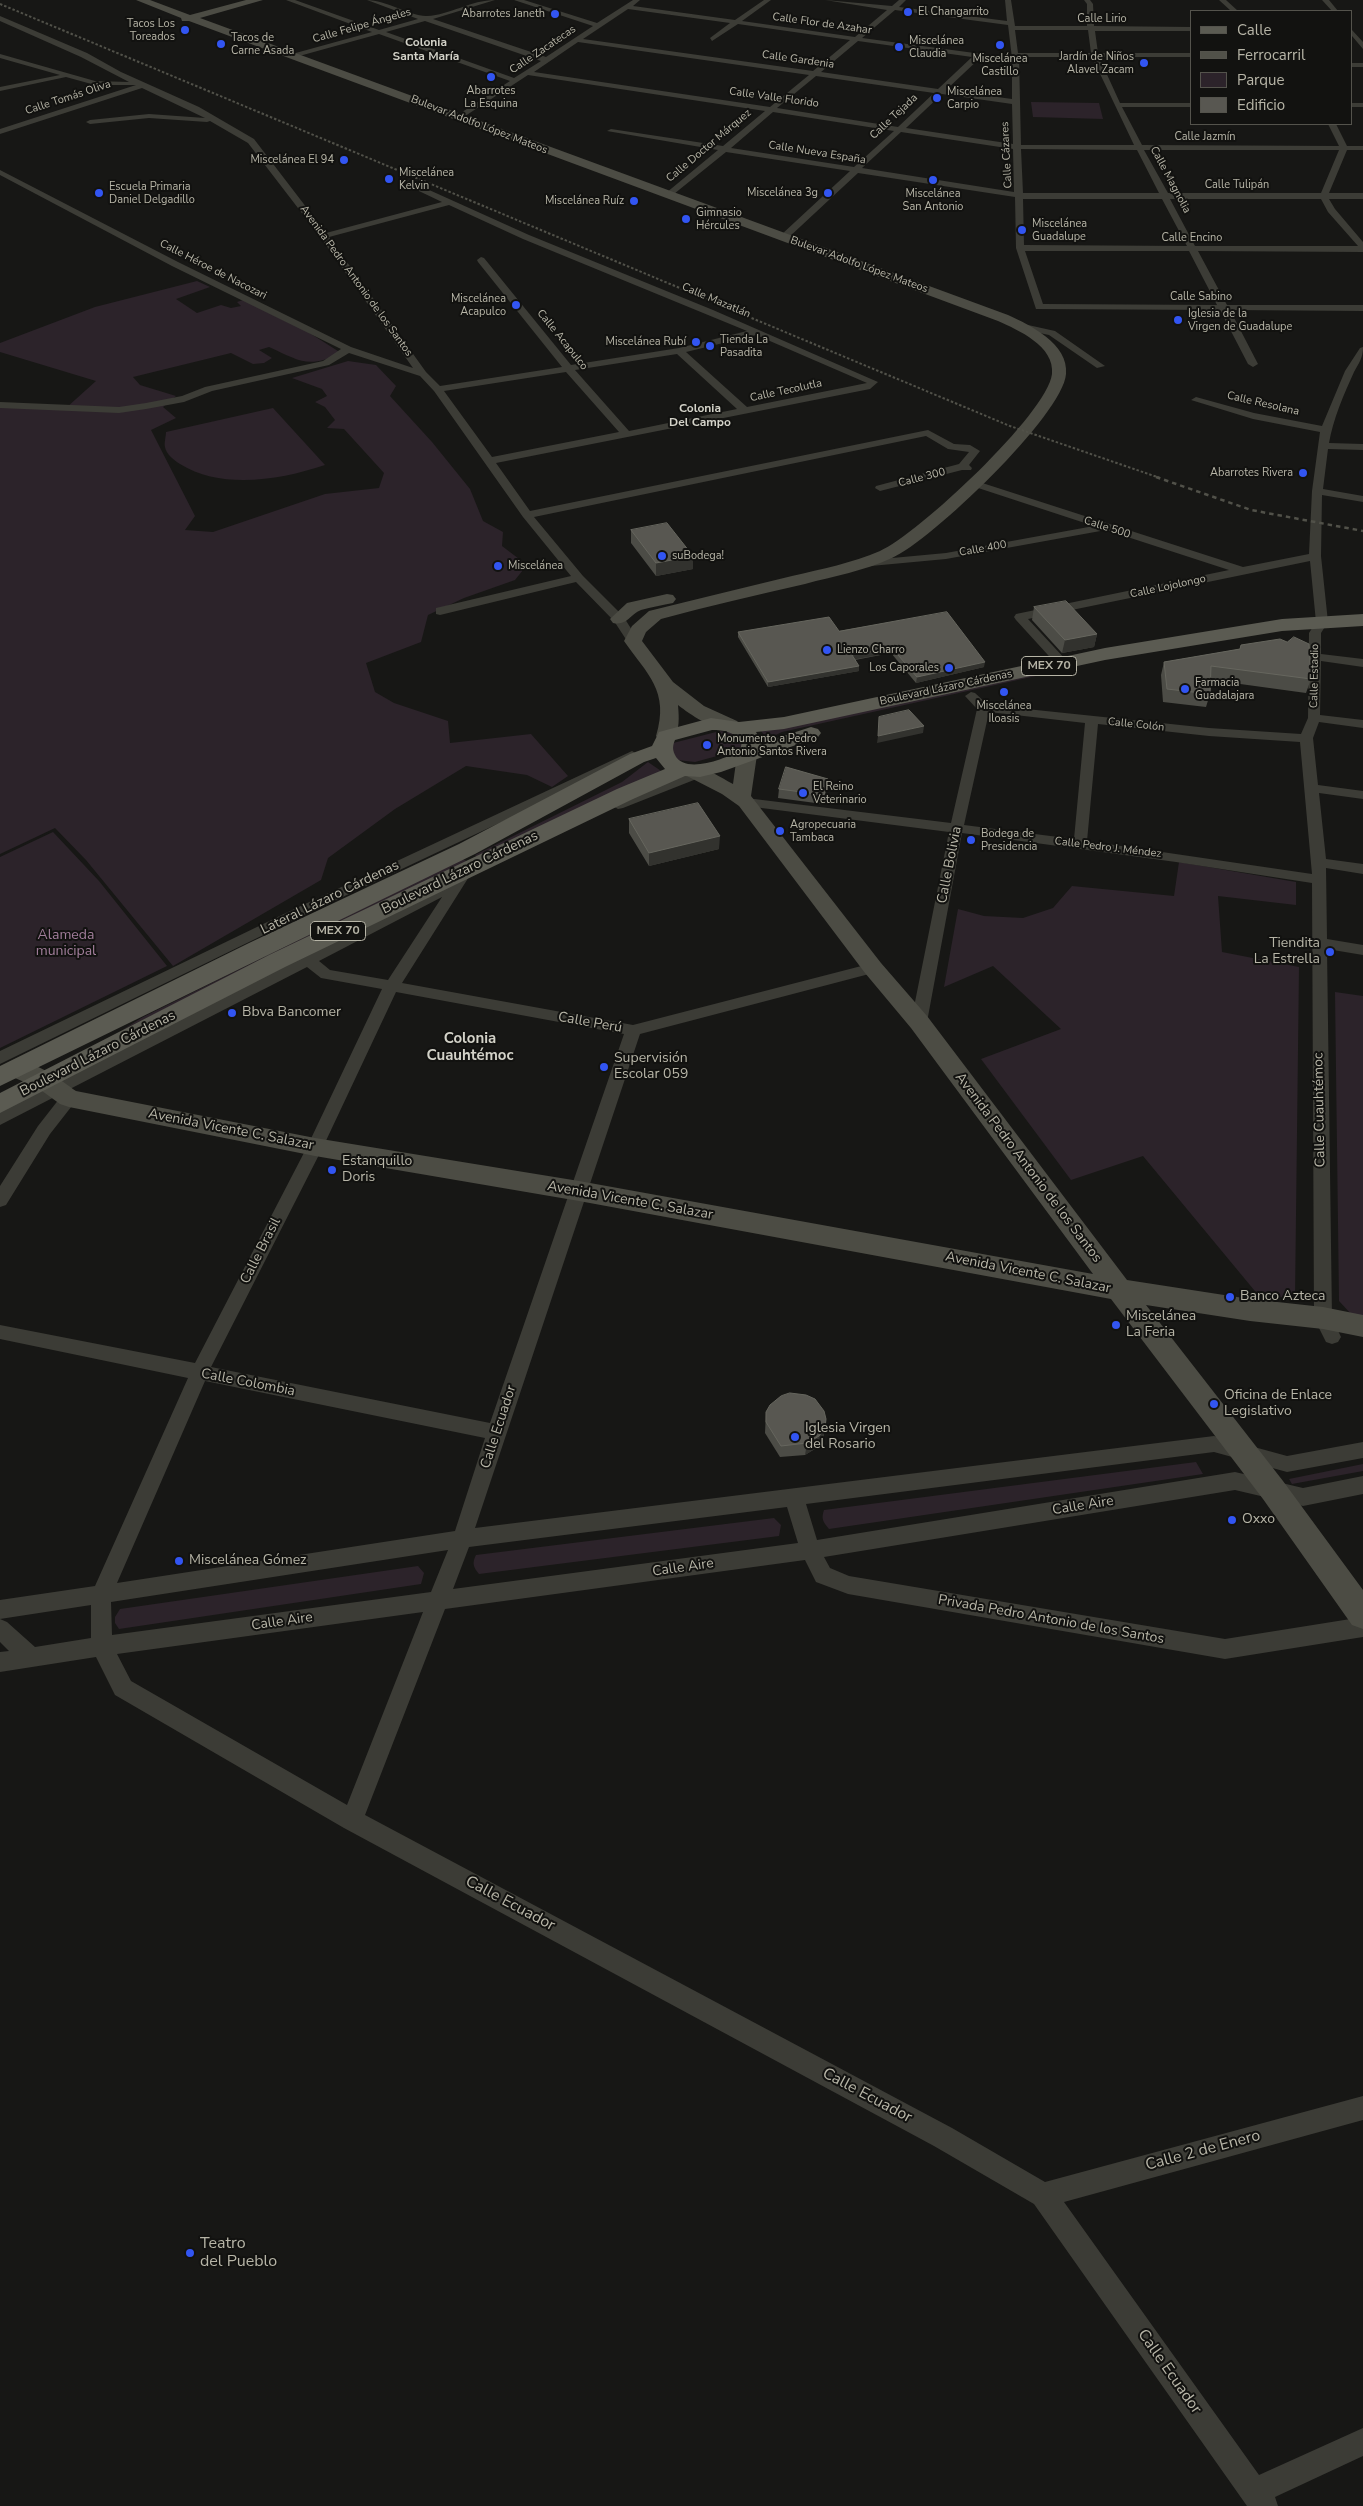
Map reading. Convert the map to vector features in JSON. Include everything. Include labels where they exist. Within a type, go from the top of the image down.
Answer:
[{"type":"main road","name":"Bulevar Adolfo López Mateos","points":[[130,0],[187,19]]},
{"type":"main road","name":"Bulevar Adolfo López Mateos","points":[[141,0],[291,58],[669,195],[779,239],[1019,326],[1047,347],[1057,360],[1059,373],[1056,385],[1044,408],[973,483],[917,537],[896,550],[860,564],[655,615],[638,630],[633,641]]},
{"type":"main road","points":[[187,19],[258,0]]},
{"type":"main road","name":"Bulevar Adolfo López Mateos","points":[[455,118],[975,314],[1025,340],[1043,366],[1043,384],[1033,399],[1003,433]]},
{"type":"main road","points":[[619,618],[633,608],[845,557],[873,546],[900,533],[935,503],[965,467],[988,447]]},
{"type":"main road","name":"Boulevard Lázaro Cárdenas","points":[[749,755],[799,736],[978,702],[1118,664],[1363,620]]},
{"type":"main road","name":"Boulevard Lázaro Cárdenas","points":[[734,727],[784,723],[1062,663],[1282,625],[1363,632]]},
{"type":"main road","points":[[633,641],[666,686],[697,710],[744,731],[752,741],[744,800]]},
{"type":"main road","points":[[666,686],[670,708],[670,724],[664,743],[666,758],[691,771]]},
{"type":"main road","name":"MEX 70","points":[[664,743],[694,727],[720,724],[734,727]]},
{"type":"main road","name":"Boulevard Lázaro Cárdenas","points":[[5,1068],[257,949],[467,867],[637,758],[664,743]]},
{"type":"main road","name":"MEX 70","points":[[691,771],[720,766],[749,755]]},
{"type":"main road","name":"Boulevard Lázaro Cárdenas","points":[[0,1104],[57,1090],[277,961],[467,867],[624,794],[691,771]]},
{"type":"main road","name":"Calle Pedro J. Méndez","points":[[691,771],[744,800]]},
{"type":"main road","name":"Avenida Pedro Antonio de los Santos","points":[[873,968],[919,1022],[1118,1290],[1273,1490],[1363,1615]]},
{"type":"main road","name":"Avenida Vicente C. Salazar","points":[[5,1068],[57,1090],[315,1147],[579,1191],[1118,1290],[1250,1310],[1327,1327],[1363,1343]]},
{"type":"main road","name":"Avenida Vicente C. Salazar","points":[[1327,1327],[1363,1326]]},
{"type":"street","points":[[290,0],[516,81]]},
{"type":"street","points":[[370,0],[546,60]]},
{"type":"street","name":"Calle Felipe Ángeles","points":[[291,58],[492,0]]},
{"type":"street","points":[[517,0],[599,26]]},
{"type":"street","name":"Calle Zacatecas","points":[[455,118],[516,81],[638,0]]},
{"type":"street","points":[[712,39],[768,0]]},
{"type":"street","name":"Calle Lirio","points":[[828,0],[1011,26],[1091,30],[1190,30]]},
{"type":"street","name":"Calle Doctor Márquez","points":[[669,195],[813,73],[903,0]]},
{"type":"street","name":"Calle Cázares","points":[[1008,0],[1014,58],[1020,196],[1020,248],[1039,308]]},
{"type":"street","name":"Calle Magnolia","points":[[1088,0],[1095,56],[1117,105],[1223,309],[1254,364]]},
{"type":"street","points":[[1222,0],[1234,10]]},
{"type":"street","points":[[1325,0],[1333,10]]},
{"type":"street","name":"Calle Flor de Azahar","points":[[628,7],[733,24],[978,56],[1014,58],[1190,56]]},
{"type":"street","name":"Avenida Pedro Antonio de los Santos","points":[[0,18],[84,55],[251,140],[324,236],[423,374],[438,389],[527,515],[579,578],[619,618],[633,641]]},
{"type":"street","points":[[1353,33],[1363,47]]},
{"type":"street","name":"Calle Gardenia","points":[[578,40],[1015,102]]},
{"type":"street","points":[[0,56],[95,83],[142,84]]},
{"type":"street","name":"Calle Tejada","points":[[779,239],[978,56]]},
{"type":"street","name":"Calle Valle Florido","points":[[526,73],[1018,147]]},
{"type":"street","points":[[0,89],[65,76]]},
{"type":"street","name":"Calle Tomás Oliva","points":[[0,132],[142,84]]},
{"type":"street","points":[[1117,105],[1190,105]]},
{"type":"street","points":[[90,122],[149,116],[218,122]]},
{"type":"street","points":[[1332,125],[1344,148],[1324,196],[1331,210],[1363,248]]},
{"type":"street","name":"Calle Nueva España","points":[[611,131],[1020,196]]},
{"type":"street","name":"Calle Jazmín","points":[[1018,147],[1363,148]]},
{"type":"street","name":"Calle Héroe de Nacozari","points":[[0,172],[175,264],[348,349],[423,374]]},
{"type":"street","name":"Calle Mazatlán","points":[[404,182],[448,203],[757,332]]},
{"type":"street","name":"Calle Tulipán","points":[[1020,196],[1363,196]]},
{"type":"street","points":[[324,236],[448,203]]},
{"type":"street","name":"Calle Encino","points":[[1020,248],[1363,248]]},
{"type":"street","name":"Calle Acapulco","points":[[481,260],[568,368],[627,435]]},
{"type":"street","name":"Calle Sabino","points":[[1039,308],[1363,308]]},
{"type":"street","points":[[1019,326],[1052,333],[1100,366]]},
{"type":"street","name":"Calle Mazatlán","points":[[438,389],[679,351],[757,332]]},
{"type":"street","name":"Calle Tecolutla","points":[[490,461],[746,412],[870,386],[873,382],[757,332]]},
{"type":"street","points":[[0,405],[119,410],[146,406],[184,399],[209,389],[326,363],[348,349]]},
{"type":"street","name":"Calle Estadio","points":[[1319,862],[1306,738],[1314,718],[1319,627],[1315,556],[1317,491],[1326,430],[1350,371],[1363,350]]},
{"type":"street","points":[[679,351],[746,412]]},
{"type":"street","points":[[1350,371],[1363,372]]},
{"type":"street","name":"Calle Resolana","points":[[1196,400],[1253,416],[1326,430]]},
{"type":"street","points":[[527,515],[928,433],[952,446],[966,447],[975,451],[965,467]]},
{"type":"street","points":[[1324,446],[1363,447]]},
{"type":"street","name":"Calle 300","points":[[880,488],[965,467]]},
{"type":"street","name":"Calle 500","points":[[973,483],[1105,528],[1242,571]]},
{"type":"street","points":[[1317,491],[1363,499]]},
{"type":"street","name":"Calle 400","points":[[860,564],[946,556],[1105,528]]},
{"type":"street","name":"Calle Lojolongo","points":[[1062,663],[1020,617],[1315,556]]},
{"type":"street","points":[[440,611],[579,578]]},
{"type":"street","points":[[1316,658],[1363,663]]},
{"type":"street","name":"Calle Colón","points":[[978,702],[1092,720],[1210,732],[1306,738]]},
{"type":"street","name":"Calle Bolivia","points":[[919,1022],[956,830],[978,702]]},
{"type":"street","points":[[1314,718],[1363,724]]},
{"type":"street","points":[[1080,844],[1092,720]]},
{"type":"street","name":"Lateral Lázaro Cárdenas","points":[[5,1068],[608,765],[664,743]]},
{"type":"street","points":[[0,1119],[308,960],[467,867],[577,824],[691,771]]},
{"type":"street","points":[[1311,788],[1363,795]]},
{"type":"street","name":"Avenida Pedro Antonio de los Santos","points":[[744,800],[873,968]]},
{"type":"street","name":"Calle Pedro J. Méndez","points":[[744,800],[956,830],[1230,864],[1319,880]]},
{"type":"street","points":[[1319,880],[1319,862],[1363,869]]},
{"type":"street","name":"Calle Brasil","points":[[102,1646],[100,1595],[199,1373],[315,1147],[392,987],[467,867]]},
{"type":"street","name":"Calle Cuauhtémoc","points":[[1319,880],[1318,943],[1327,1327]]},
{"type":"street","points":[[1318,943],[1363,950]]},
{"type":"street","name":"Calle Perú","points":[[308,960],[326,974],[633,1030],[873,968]]},
{"type":"street","name":"Calle Ecuador","points":[[352,1820],[462,1539],[496,1432],[633,1030]]},
{"type":"street","points":[[0,1200],[44,1130],[57,1090]]},
{"type":"street","name":"Calle Colombia","points":[[0,1332],[496,1432]]},
{"type":"street","points":[[0,1610],[462,1539],[1214,1444],[1287,1464],[1363,1450]]},
{"type":"street","name":"Calle Aire","points":[[0,1662],[102,1646],[438,1602],[810,1550],[1235,1481],[1303,1497],[1363,1485]]},
{"type":"street","name":"Privada Pedro Antonio de los Santos","points":[[794,1498],[810,1550],[823,1576],[848,1585],[1225,1649],[1363,1627]]},
{"type":"street","points":[[0,1629],[34,1658]]},
{"type":"street","name":"Calle Ecuador","points":[[102,1646],[123,1688],[352,1820],[943,2137],[1043,2195],[1259,2499]]},
{"type":"street","name":"Calle 2 de Enero","points":[[1043,2195],[1363,2108]]},
{"type":"street","points":[[1259,2499],[1363,2442]]},
{"type":"green space","points":[[1031,102],[1099,103],[1103,119],[1033,117]]},
{"type":"green space","points":[[197,281],[210,287],[176,299],[197,313],[221,305],[231,308],[241,306],[237,302],[243,300],[308,332],[341,353],[330,358],[312,362],[297,359],[269,347],[259,350],[272,358],[264,363],[253,364],[231,353],[133,377],[140,385],[176,396],[163,407],[176,418],[151,430],[195,516],[185,530],[213,532],[325,494],[379,488],[384,473],[344,429],[327,428],[335,420],[325,407],[315,402],[327,396],[322,389],[292,378],[348,361],[376,365],[396,386],[390,396],[432,442],[470,489],[483,521],[503,532],[502,546],[527,565],[515,580],[464,598],[428,615],[421,642],[366,663],[375,692],[394,703],[448,721],[450,743],[531,734],[568,776],[552,787],[527,775],[466,766],[395,809],[328,858],[321,880],[173,966],[86,860],[55,828],[0,854],[0,406],[66,408],[96,381],[0,352],[0,343],[95,307]]},
{"type":"green space","points":[[273,408],[325,465],[289,475],[251,480],[232,480],[196,472],[171,457],[166,450],[166,432]]},
{"type":"green space","points":[[1051,669],[1054,672],[782,732],[767,739],[761,731]]},
{"type":"green space","points":[[720,731],[735,733],[743,742],[739,750],[695,762],[677,760],[670,746],[673,743]]},
{"type":"green space","points":[[648,762],[664,773],[477,857],[475,855],[622,782]]},
{"type":"green space","name":"Alameda municipal","points":[[53,832],[99,881],[167,966],[0,1048],[0,857]]},
{"type":"green space","points":[[462,859],[467,861],[122,1030],[143,1017]]},
{"type":"green space","points":[[1179,862],[1296,882],[1296,905],[1218,896],[1222,952],[1299,967],[1295,1298],[1259,1296],[1143,1156],[1071,1180],[981,1059],[1061,1029],[993,966],[944,987],[958,909],[984,916],[1023,918],[1053,908],[1072,886],[1174,896]]},
{"type":"green space","points":[[1335,992],[1363,996],[1363,1321],[1352,1315],[1339,1301]]},
{"type":"green space","points":[[1196,1462],[1203,1474],[829,1529],[823,1518],[824,1510]]},
{"type":"green space","points":[[1363,1464],[1363,1471],[1292,1484],[1289,1479]]},
{"type":"green space","points":[[774,1518],[781,1525],[779,1536],[479,1574],[474,1565],[476,1555]]},
{"type":"green space","points":[[418,1566],[424,1573],[421,1584],[119,1629],[115,1623],[115,1617],[120,1609]]},
{"type":"building","points":[[667,523],[693,556],[656,563],[631,530]]},
{"type":"building","points":[[1066,601],[1097,634],[1065,640],[1034,607]]},
{"type":"building","name":"Lienzo Charro","points":[[947,612],[985,662],[917,677],[892,648],[852,655],[859,666],[768,682],[738,632],[829,617],[839,631]]},
{"type":"building","points":[[1294,637],[1309,644],[1311,679],[1211,666],[1210,694],[1167,689],[1164,662],[1240,649],[1241,645],[1280,639],[1287,642]]},
{"type":"building","points":[[909,710],[924,726],[878,736],[879,717]]},
{"type":"building","points":[[786,767],[828,779],[824,795],[779,789]]},
{"type":"building","points":[[698,803],[720,836],[649,853],[629,819]]},
{"type":"building","name":"Iglesia Virgen del Rosario","points":[[790,1393],[806,1395],[815,1399],[824,1411],[826,1419],[825,1428],[819,1436],[807,1443],[781,1446],[766,1422],[766,1412],[770,1405],[781,1396]]},
{"type":"railway","points":[[0,4],[1010,426],[1160,478]]},
{"type":"railway","points":[[1156,477],[1251,510],[1363,531]]},
{"type":"place","name":"El Changarrito","points":[[908,12]]},
{"type":"place","name":"Abarrotes Janeth","points":[[555,14]]},
{"type":"place","name":"Tacos Los Toreados","points":[[185,30]]},
{"type":"place","name":"Tacos de Carne Asada","points":[[221,44]]},
{"type":"place","name":"Miscelánea Castillo","points":[[1000,45]]},
{"type":"place","name":"Miscelánea Claudia","points":[[899,47]]},
{"type":"place","name":"Jardín de Niños Alavel Zacam","points":[[1144,63]]},
{"type":"place","name":"Abarrotes La Esquina","points":[[491,77]]},
{"type":"place","name":"Miscelánea Carpio","points":[[937,98]]},
{"type":"place","name":"Miscelánea El 94","points":[[344,160]]},
{"type":"place","name":"Miscelánea Kelvin","points":[[389,179]]},
{"type":"place","name":"Miscelánea San Antonio","points":[[933,180]]},
{"type":"place","name":"Escuela Primaria Daniel Delgadillo","points":[[99,193]]},
{"type":"place","name":"Miscelánea 3g","points":[[828,193]]},
{"type":"place","name":"Miscelánea Ruíz","points":[[634,201]]},
{"type":"place","name":"Gimnasio Hércules","points":[[686,219]]},
{"type":"place","name":"Miscelánea Guadalupe","points":[[1022,230]]},
{"type":"place","name":"Miscelánea Acapulco","points":[[516,305]]},
{"type":"place","name":"Iglesia de la Virgen de Guadalupe","points":[[1178,320]]},
{"type":"place","name":"Miscelánea Rubí","points":[[696,342]]},
{"type":"place","name":"Tienda La Pasadita","points":[[710,346]]},
{"type":"place","name":"Abarrotes Rivera","points":[[1303,473]]},
{"type":"place","name":"suBodega!","points":[[662,556]]},
{"type":"place","name":"Miscelánea","points":[[498,566]]},
{"type":"place","name":"Lienzo Charro","points":[[827,650]]},
{"type":"place","name":"Los Caporales","points":[[949,668]]},
{"type":"place","name":"Farmacia Guadalajara","points":[[1185,689]]},
{"type":"place","name":"Miscelánea Iloasis","points":[[1004,692]]},
{"type":"place","name":"Monumento a Pedro Antonio Santos Rivera","points":[[707,745]]},
{"type":"place","name":"El Reino Veterinario","points":[[803,793]]},
{"type":"place","name":"Agropecuaria Tambaca","points":[[780,831]]},
{"type":"place","name":"Bodega de Presidencia","points":[[971,840]]},
{"type":"place","name":"Tiendita La Estrella","points":[[1330,952]]},
{"type":"place","name":"Bbva Bancomer","points":[[232,1013]]},
{"type":"place","name":"Supervisión Escolar 059","points":[[604,1067]]},
{"type":"place","name":"Estanquillo Doris","points":[[332,1170]]},
{"type":"place","name":"Banco Azteca","points":[[1230,1297]]},
{"type":"place","name":"Miscelánea La Feria","points":[[1116,1325]]},
{"type":"place","name":"Oficina de Enlace Legislativo","points":[[1214,1404]]},
{"type":"place","name":"Iglesia Virgen del Rosario","points":[[795,1437]]},
{"type":"place","name":"Oxxo","points":[[1232,1520]]},
{"type":"place","name":"Miscelánea Gómez","points":[[179,1561]]},
{"type":"place","name":"Teatro del Pueblo","points":[[190,2253]]},
{"type":"district","name":"Colonia Santa María","points":[[426,50]]},
{"type":"district","name":"Colonia Del Campo","points":[[700,416]]},
{"type":"district","name":"Colonia Cuauhtémoc","points":[[470,1048]]}]
